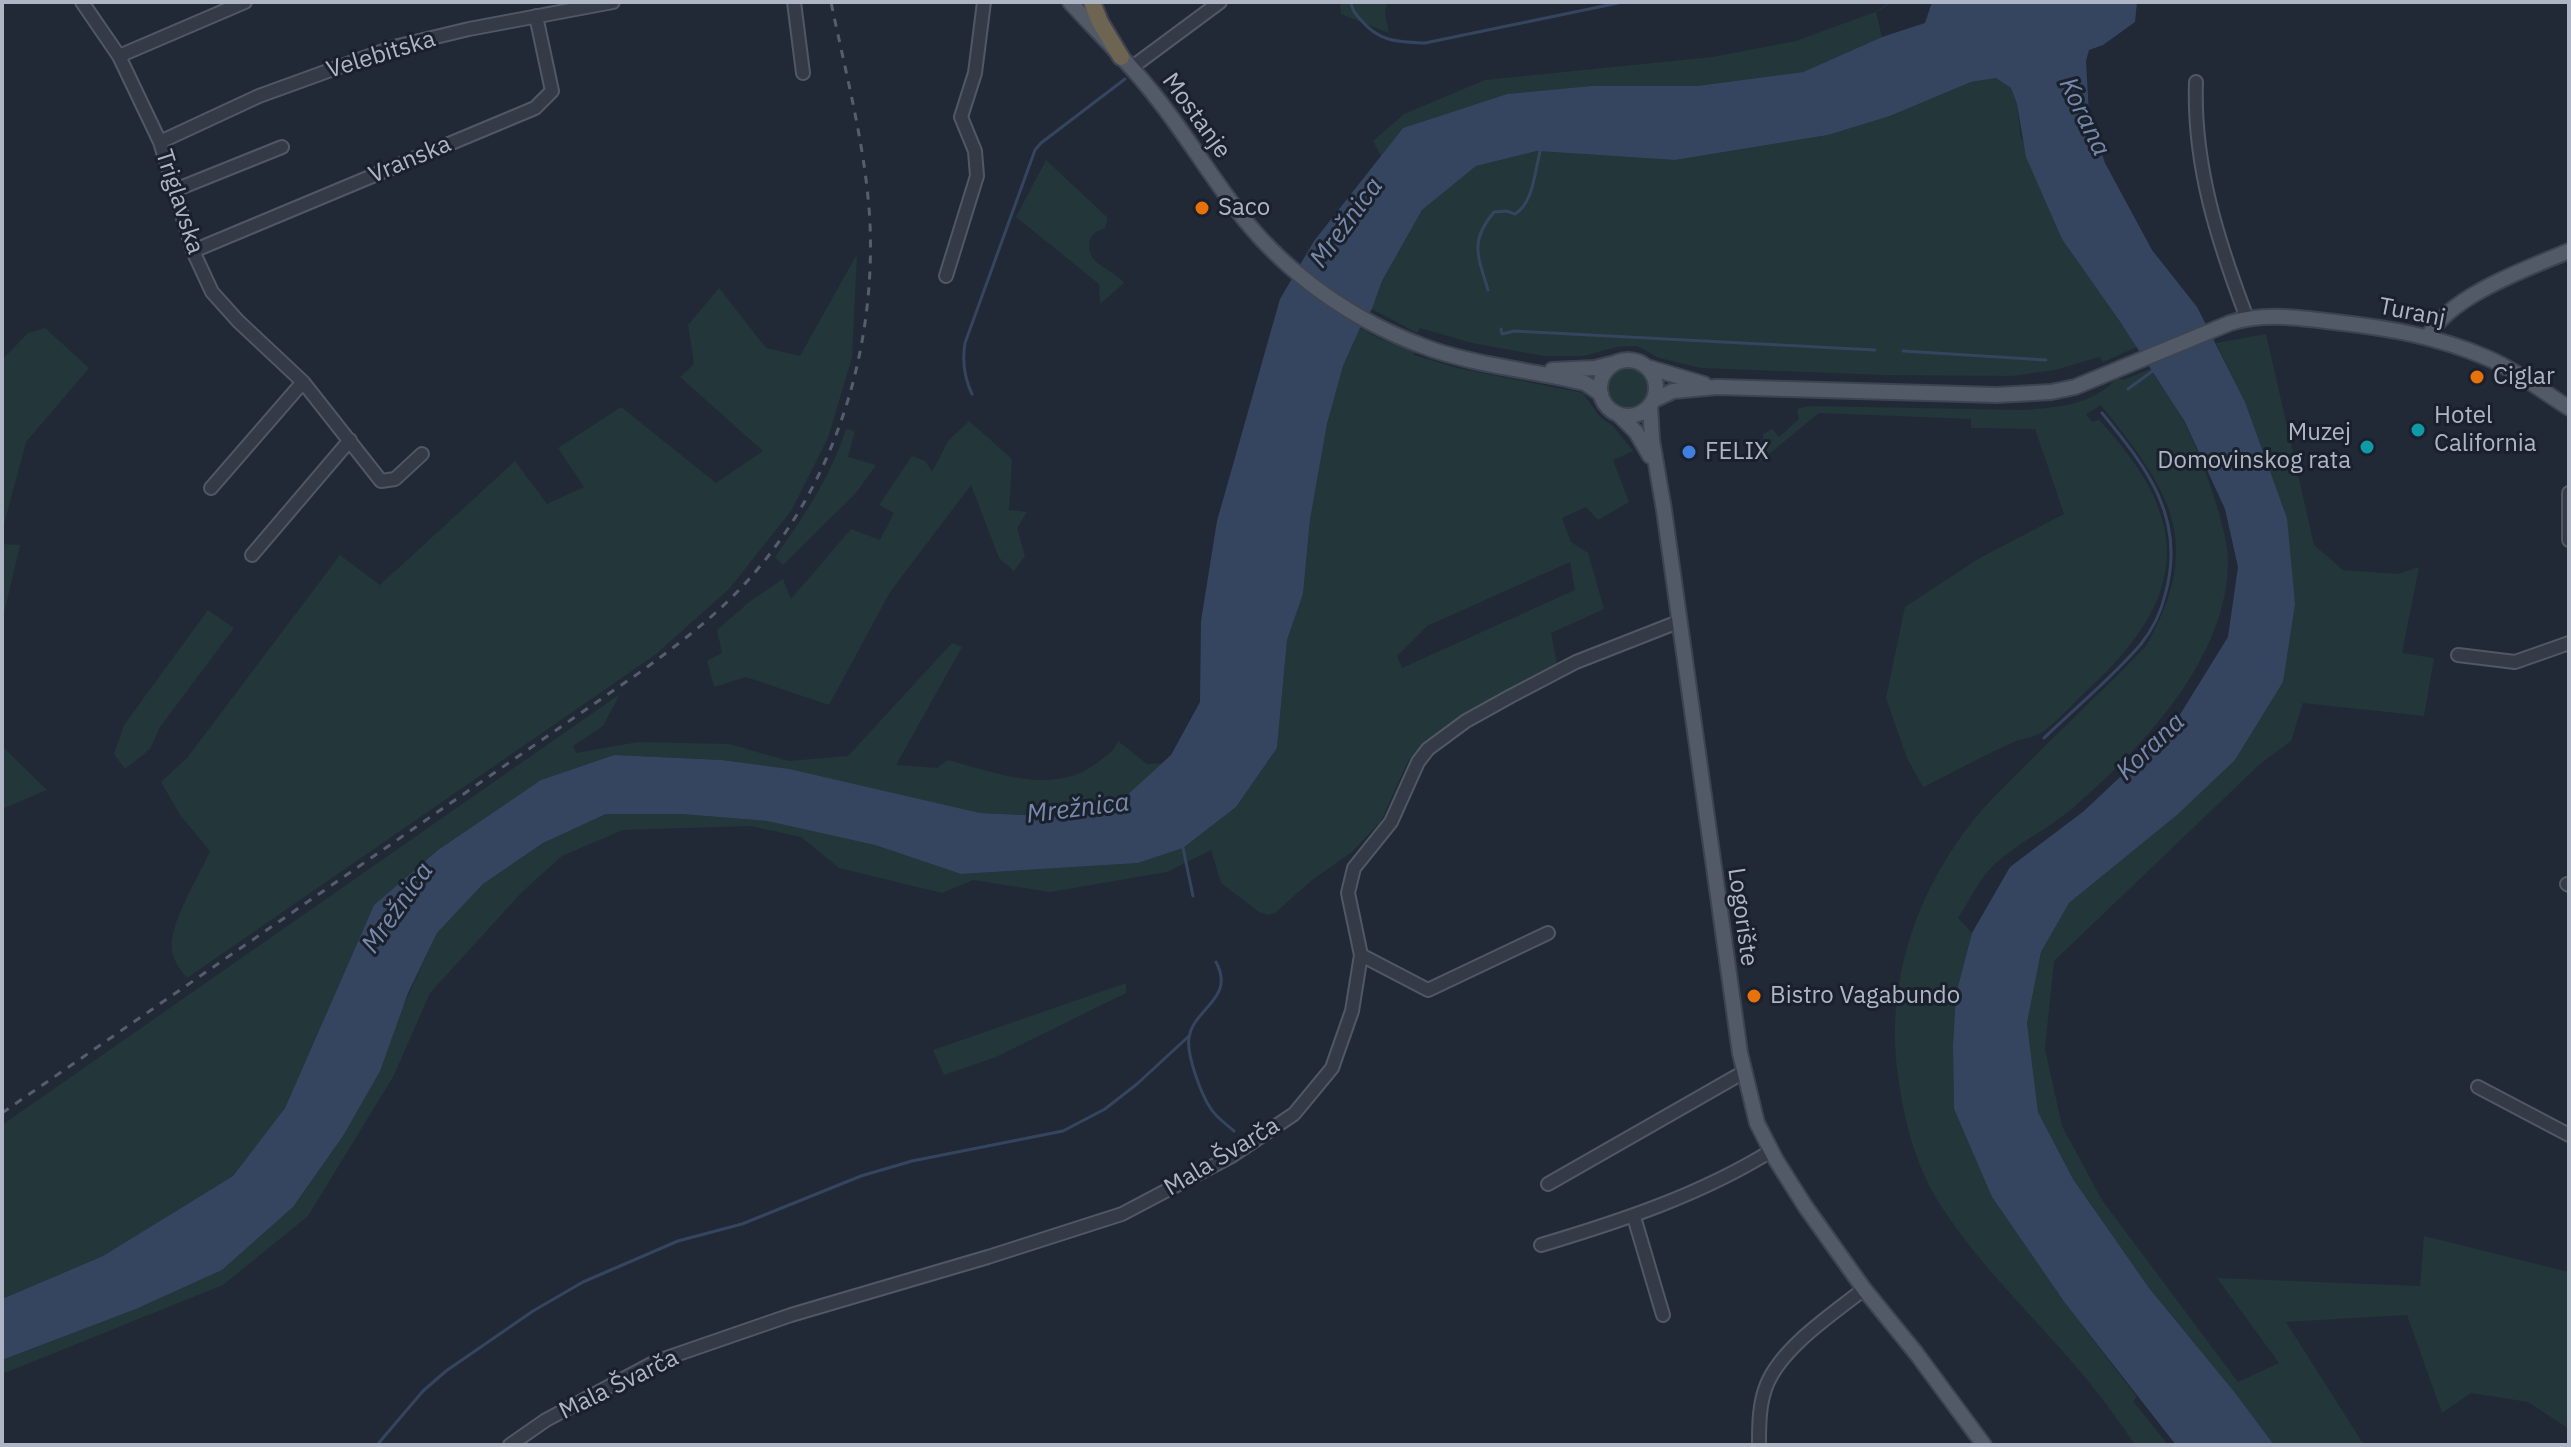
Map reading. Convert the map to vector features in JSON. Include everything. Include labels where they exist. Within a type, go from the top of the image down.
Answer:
[{"type":"highway","points":[[1092,2],[1100,22],[1126,62]]},
{"type":"main road","name":"Mostanje","points":[[1070,2],[1157,98],[1244,219],[1307,280],[1355,314],[1422,346],[1468,359],[1532,370]]},
{"type":"main road","points":[[2428,337],[2441,319],[2483,290],[2508,276],[2569,251]]},
{"type":"main road","name":"Turanj","points":[[1717,387],[2031,394],[2065,390],[2230,323],[2247,318],[2303,318],[2410,332],[2452,343],[2488,358],[2569,408]]},
{"type":"main road","points":[[1532,370],[1595,368],[1633,361],[1717,387]]},
{"type":"main road","points":[[1618,362],[1606,372],[1600,387],[1605,403],[1618,414],[1635,415],[1673,391],[1717,387]]},
{"type":"main road","points":[[1647,367],[1656,383],[1652,403]]},
{"type":"main road","points":[[1532,370],[1585,383],[1601,394]]},
{"type":"main road","name":"Logorište","points":[[1652,403],[1656,467],[1678,622],[1744,1072],[1757,1123],[1805,1206],[1864,1289],[1984,1445]]},
{"type":"main road","name":"Logorište","points":[[1618,414],[1636,432],[1656,467]]},
{"type":"street","name":"Triglavska","points":[[82,2],[119,56],[160,142],[193,251],[212,292],[303,382],[381,481],[395,479],[422,454]]},
{"type":"street","points":[[119,56],[245,2]]},
{"type":"street","name":"Velebitska","points":[[160,142],[259,96],[394,47],[469,29],[613,2]]},
{"type":"street","points":[[794,2],[803,73]]},
{"type":"street","points":[[946,276],[977,176],[975,151],[961,117],[975,73],[984,2]]},
{"type":"street","points":[[1126,62],[1220,2]]},
{"type":"street","name":"Vranska","points":[[193,251],[535,108],[552,91],[536,16]]},
{"type":"street","points":[[2196,82],[2194,122],[2201,162],[2221,251],[2247,318]]},
{"type":"street","points":[[175,190],[282,147]]},
{"type":"street","points":[[211,488],[303,382]]},
{"type":"street","points":[[252,555],[350,440]]},
{"type":"street","points":[[2569,493],[2569,540]]},
{"type":"street","name":"Mala Švarča","points":[[510,1445],[546,1420],[655,1362],[791,1315],[1122,1214],[1230,1157],[1294,1114],[1332,1068],[1352,1011],[1361,955],[1348,893],[1354,868],[1391,822],[1410,776],[1428,749],[1466,721],[1576,662],[1678,622]]},
{"type":"street","points":[[2458,655],[2515,662],[2569,643]]},
{"type":"street","points":[[1361,955],[1428,990],[1548,933]]},
{"type":"street","points":[[1548,1184],[1744,1072]]},
{"type":"street","points":[[2478,1087],[2569,1135]]},
{"type":"street","points":[[1541,1245],[1634,1217],[1702,1189],[1771,1151]]},
{"type":"street","points":[[1634,1217],[1663,1315]]},
{"type":"street","points":[[1759,1445],[1759,1419],[1767,1384],[1783,1358],[1864,1289]]},
{"type":"shaded area","points":[[1340,2],[1387,2],[1385,13],[1389,33],[1341,14]]},
{"type":"shaded area","points":[[1893,2],[1876,12],[1882,37],[1803,72],[1697,86],[1592,86],[1507,94],[1403,128],[1381,156],[1373,141],[1404,114],[1485,80],[1712,57],[1796,41],[1875,12]]},
{"type":"shaded area","points":[[1997,78],[2011,88],[2017,104],[2021,138],[2119,320],[2137,347],[2103,362],[2099,357],[2055,370],[2012,376],[1701,368],[1659,358],[1637,346],[1617,347],[1584,356],[1544,356],[1472,343],[1420,328],[1417,333],[1372,309],[1382,281],[1422,210],[1476,166],[1537,151],[1675,160],[1828,135],[1890,116],[1971,82]]},
{"type":"shaded area","points":[[1046,160],[1108,218],[1105,228],[1090,240],[1090,253],[1097,263],[1124,283],[1100,304],[1099,284],[1016,217]]},
{"type":"shaded area","points":[[857,254],[852,357],[828,438],[791,511],[729,589],[655,655],[187,978],[174,959],[172,940],[179,914],[210,851],[180,815],[161,782],[187,758],[340,555],[380,585],[515,461],[547,504],[584,487],[558,448],[621,407],[716,483],[763,451],[680,377],[694,364],[688,325],[719,288],[766,348],[800,356]]},
{"type":"shaded area","points":[[45,328],[89,368],[26,442],[2,532],[2,360],[28,333]]},
{"type":"shaded area","points":[[1360,328],[1414,351],[1414,355],[1457,368],[1583,393],[1600,417],[1613,426],[1633,451],[1613,460],[1629,502],[1598,520],[1586,507],[1562,518],[1571,542],[1588,553],[1604,609],[1551,633],[1557,664],[1506,690],[1422,745],[1408,761],[1381,821],[1352,852],[1312,880],[1275,913],[1268,915],[1259,912],[1221,883],[1211,850],[1167,872],[1050,892],[973,880],[942,893],[839,868],[801,837],[751,826],[623,830],[562,856],[522,892],[430,993],[393,1077],[308,1216],[223,1285],[2,1374],[2,1360],[136,1309],[222,1270],[293,1207],[343,1136],[437,933],[483,884],[543,843],[606,814],[682,814],[767,821],[875,845],[961,874],[1138,863],[1183,848],[1236,807],[1277,748],[1287,640],[1303,594],[1310,520],[1327,424],[1343,366]],"holes":[[[1570,562],[1575,590],[1402,668],[1397,656],[1427,626]]]},
{"type":"shaded area","points":[[2266,334],[2314,545],[2343,570],[2398,574],[2419,567],[2402,653],[2434,658],[2424,716],[2303,703],[2291,741],[2260,764],[2054,961],[2045,1049],[2062,1126],[2102,1200],[2238,1382],[2279,1363],[2217,1278],[2420,1286],[2424,1236],[2569,1272],[2569,1429],[2528,1402],[2471,1393],[2442,1413],[2407,1315],[2286,1322],[2364,1445],[2274,1445],[2149,1288],[2073,1179],[2038,1112],[2027,1023],[2041,952],[2069,903],[2177,815],[2235,760],[2283,682],[2287,518],[2245,402],[2216,343]]},
{"type":"shaded area","points":[[1628,367],[1643,373],[1649,388],[1643,403],[1628,409],[1613,403],[1607,388],[1613,373]]},
{"type":"shaded area","points":[[2150,369],[2183,420],[2211,488],[2227,545],[2225,595],[2214,630],[2198,664],[2154,727],[2075,806],[1996,863],[1958,918],[1972,933],[1956,994],[1954,1109],[1992,1197],[2065,1303],[2137,1397],[2133,1401],[2168,1445],[2135,1445],[2071,1360],[1957,1230],[1932,1191],[1918,1160],[1904,1109],[1895,1041],[1896,1007],[1909,941],[1935,879],[1952,850],[1990,801],[2146,646],[2164,609],[2174,576],[2176,546],[2172,518],[2161,491],[2101,405],[2086,414],[2092,422],[2099,420],[2128,454],[2149,488],[2162,520],[2167,551],[2163,583],[2150,615],[2128,647],[2097,681],[2045,730],[2004,746],[1923,787],[1907,758],[1886,698],[1905,607],[1978,559],[2064,514],[2035,429],[1971,428],[1971,419],[1819,413],[1758,463],[1757,454],[1764,448],[1763,434],[1772,429],[1779,437],[1799,419],[1797,409],[1808,406],[2050,408],[2086,399],[2108,387],[2117,378],[2123,380]]},
{"type":"shaded area","points":[[969,421],[1012,459],[1009,510],[1027,512],[1017,528],[1025,556],[1014,571],[999,558],[971,485],[890,592],[829,705],[746,677],[714,687],[707,661],[722,653],[717,630],[749,602],[783,579],[791,599],[851,529],[880,540],[894,513],[879,505],[912,456],[925,461],[932,472],[948,441]]},
{"type":"shaded area","points":[[846,429],[855,431],[848,457],[876,465],[856,493],[783,565],[775,557],[824,480]]},
{"type":"shaded area","points":[[2,544],[20,545],[2,622]]},
{"type":"shaded area","points":[[208,610],[234,628],[160,727],[150,749],[125,769],[114,754],[124,725]]},
{"type":"shaded area","points":[[952,643],[962,647],[896,765],[937,768],[948,760],[1024,779],[1062,778],[1080,773],[1097,763],[1112,751],[1118,741],[1147,764],[1162,763],[1126,796],[1066,817],[979,813],[789,770],[722,760],[614,755],[541,780],[438,850],[374,905],[285,1108],[233,1176],[103,1256],[2,1299],[2,1125],[620,694],[603,726],[573,746],[576,753],[638,742],[729,744],[789,761],[848,756]]},
{"type":"shaded area","points":[[2,746],[47,790],[2,809]]},
{"type":"shaded area","points":[[1126,983],[1126,993],[996,1057],[944,1075],[933,1050]]},
{"type":"water","points":[[1932,2],[2137,2],[2135,22],[2103,45],[2089,50],[2086,61],[2089,115],[2105,163],[2152,250],[2197,307],[2245,402],[2287,518],[2295,604],[2283,682],[2235,760],[2177,815],[2069,903],[2041,952],[2027,1023],[2038,1112],[2073,1179],[2149,1288],[2274,1445],[2176,1445],[2065,1303],[1992,1197],[1954,1109],[1956,994],[1972,933],[2010,867],[2084,811],[2171,729],[2228,637],[2238,567],[2225,509],[2185,422],[2062,239],[2026,157],[2017,104],[2011,88],[1996,78],[1971,82],[1890,116],[1828,135],[1675,160],[1537,151],[1476,166],[1422,210],[1382,281],[1372,309],[1343,366],[1327,424],[1310,520],[1303,594],[1287,640],[1277,748],[1236,807],[1183,848],[1138,863],[961,874],[875,845],[767,821],[682,814],[606,814],[543,843],[483,884],[437,933],[408,993],[380,1071],[343,1136],[293,1207],[222,1270],[136,1309],[2,1360],[2,1299],[103,1256],[233,1176],[285,1108],[374,905],[438,850],[541,780],[614,755],[722,760],[789,769],[980,813],[1066,817],[1126,796],[1171,755],[1200,702],[1201,621],[1217,521],[1280,299],[1314,241],[1403,128],[1507,94],[1591,86],[1697,86],[1803,72],[1882,37],[1925,23]]},
{"type":"waterway","points":[[1351,2],[1360,19],[1374,32],[1397,41],[1425,43],[1623,2]]},
{"type":"waterway","points":[[972,394],[964,369],[965,343],[1035,150],[1125,79]]},
{"type":"waterway","points":[[1488,290],[1478,250],[1481,232],[1494,212],[1515,214],[1521,209],[1530,194],[1541,148]]},
{"type":"waterway","points":[[1501,329],[1502,334],[1514,331],[1875,350]]},
{"type":"waterway","points":[[1903,351],[2046,360]]},
{"type":"waterway","points":[[2128,389],[2154,370]]},
{"type":"waterway","points":[[2044,738],[2141,644],[2161,608],[2170,568],[2171,542],[2159,496],[2134,454],[2102,413]]},
{"type":"waterway","points":[[1183,848],[1193,896]]},
{"type":"waterway","points":[[1216,962],[1221,985],[1212,1003],[1192,1028],[1189,1045],[1207,1103],[1234,1131]]},
{"type":"waterway","points":[[377,1445],[423,1391],[446,1371],[533,1311],[583,1282],[678,1241],[742,1224],[861,1176],[912,1161],[1063,1131],[1105,1109],[1189,1036]]},
{"type":"railway","points":[[2,1113],[646,668],[716,612],[762,564],[792,522],[818,476],[854,378],[864,327],[870,275],[868,195],[855,112],[831,2]]},
{"type":"place","name":"Saco","points":[[1202,208]]},
{"type":"place","name":"Ciglar","points":[[2477,377]]},
{"type":"place","name":"Hotel California","points":[[2418,430]]},
{"type":"place","name":"Muzej Domovinskog rata","points":[[2367,447]]},
{"type":"place","name":"FELIX","points":[[1689,452]]},
{"type":"place","name":"Bistro Vagabundo","points":[[1754,996]]},
{"type":"water label","name":"Korana","points":[[2084,117]]},
{"type":"water label","name":"Mrežnica","points":[[1347,223]]},
{"type":"water label","name":"Korana","points":[[2151,747]]},
{"type":"water label","name":"Mrežnica","points":[[1078,809]]},
{"type":"water label","name":"Mrežnica","points":[[398,908]]}]
